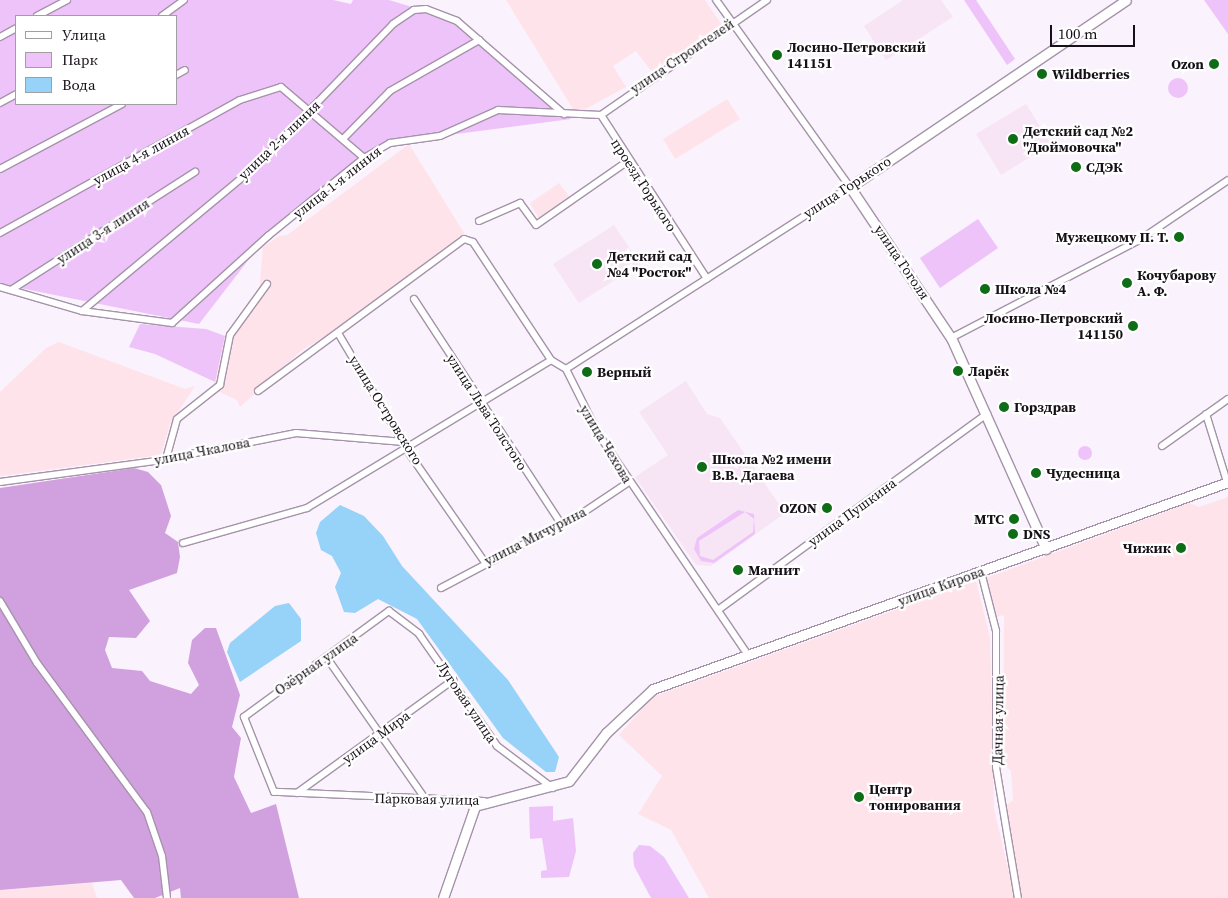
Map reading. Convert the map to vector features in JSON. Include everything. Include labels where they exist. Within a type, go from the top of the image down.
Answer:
[{"type":"street","points":[[39,15],[67,0]]},
{"type":"street","points":[[163,15],[184,0]]},
{"type":"street","name":"улица Гоголя","points":[[716,0],[850,187],[951,338],[1046,548]]},
{"type":"street","name":"улица Строителей","points":[[601,115],[767,0]]},
{"type":"street","name":"улица Горького","points":[[566,369],[850,187],[1126,0]]},
{"type":"street","name":"улица 2-я линия","points":[[82,311],[257,165],[397,20],[414,10],[426,9],[452,17],[479,40]]},
{"type":"street","points":[[0,37],[15,29]]},
{"type":"street","points":[[342,139],[390,91],[479,40],[564,114]]},
{"type":"street","points":[[178,74],[185,70]]},
{"type":"street","name":"улица 4-я линия","points":[[0,233],[240,100],[285,88],[310,110]]},
{"type":"street","points":[[0,103],[15,95]]},
{"type":"street","points":[[0,169],[120,105]]},
{"type":"street","points":[[310,110],[364,158]]},
{"type":"street","name":"улица 1-я линия","points":[[82,311],[172,323],[364,158],[390,143],[445,134],[491,112],[601,115]]},
{"type":"street","name":"проезд Горького","points":[[601,115],[628,161],[707,279]]},
{"type":"street","points":[[479,221],[520,203],[536,225],[628,161]]},
{"type":"street","name":"улица 3-я линия","points":[[11,290],[195,172]]},
{"type":"street","points":[[951,338],[1141,239],[1228,180]]},
{"type":"street","points":[[258,392],[464,239],[473,242],[551,360],[566,369]]},
{"type":"street","points":[[166,458],[176,419],[220,385],[230,335],[267,284]]},
{"type":"street","points":[[0,287],[82,311]]},
{"type":"street","name":"улица Льва Толстого","points":[[414,298],[561,524]]},
{"type":"street","name":"улица Островского","points":[[338,333],[406,445],[484,562]]},
{"type":"street","points":[[183,543],[306,508],[406,445],[482,404],[551,360]]},
{"type":"street","name":"улица Чехова","points":[[566,369],[570,384],[629,482],[748,655]]},
{"type":"street","points":[[1162,446],[1228,399]]},
{"type":"street","name":"улица Пушкина","points":[[718,610],[987,414]]},
{"type":"street","points":[[1206,414],[1227,482]]},
{"type":"street","name":"улица Чкалова","points":[[0,482],[166,458],[296,433],[406,445]]},
{"type":"street","name":"улица Мичурина","points":[[441,588],[484,562],[561,524],[629,482]]},
{"type":"street","name":"улица Кирова","points":[[576,774],[606,733],[653,689],[1227,482]]},
{"type":"street","name":"Дачная улица","points":[[981,572],[996,632],[996,767],[1018,898]]},
{"type":"street","points":[[0,601],[37,663],[147,812],[162,856],[167,898]]},
{"type":"street","name":"Озёрная улица","points":[[274,792],[244,716],[327,658],[386,610]]},
{"type":"street","name":"Луговая улица","points":[[386,610],[415,629],[453,680],[496,746],[553,788]]},
{"type":"street","points":[[327,658],[426,800]]},
{"type":"street","name":"улица Мира","points":[[297,793],[453,680]]},
{"type":"street","name":"Парковая улица","points":[[274,792],[484,801],[553,788],[576,774]]},
{"type":"street","points":[[443,898],[462,852],[468,818],[484,801]]},
{"type":"shaded area","points":[[506,0],[705,0],[722,25],[651,71],[636,51],[613,66],[626,87],[576,114]]},
{"type":"shaded area","points":[[903,0],[941,0],[953,17],[886,60],[864,26]]},
{"type":"shaded area","points":[[727,99],[740,119],[675,159],[663,139]]},
{"type":"shaded area","name":"Детский сад №2 \"Дюймовочка\"","points":[[1026,104],[1051,144],[1001,175],[976,134]]},
{"type":"shaded area","points":[[409,144],[466,236],[337,330],[302,350],[240,407],[237,400],[213,389],[225,336],[259,292],[263,247],[279,236],[287,235]]},
{"type":"shaded area","points":[[559,183],[575,204],[542,224],[530,203]]},
{"type":"shaded area","name":"Детский сад №4 \"Росток\"","points":[[614,225],[640,264],[579,303],[553,264]]},
{"type":"shaded area","points":[[59,342],[185,389],[195,386],[170,424],[161,455],[0,476],[0,392],[46,348]]},
{"type":"shaded area","name":"Школа №2 имени В.В. Дагаева","points":[[686,381],[707,414],[720,418],[785,513],[711,566],[696,565],[635,477],[668,455],[639,412]]},
{"type":"shaded area","points":[[134,468],[148,472],[161,485],[171,516],[165,533],[178,542],[180,557],[177,573],[129,590],[150,621],[136,638],[109,637],[105,650],[112,668],[142,671],[150,681],[191,694],[199,685],[188,663],[192,640],[205,628],[216,628],[240,695],[232,727],[241,738],[234,777],[251,813],[276,804],[299,898],[181,898],[180,888],[155,898],[134,898],[121,880],[0,890],[0,488]]},
{"type":"shaded area","points":[[1228,497],[1228,898],[1022,898],[1003,808],[1013,800],[1011,771],[1003,764],[1004,615],[996,617],[986,578],[1189,503],[1199,507]]},
{"type":"shaded area","points":[[976,581],[990,637],[994,809],[1015,898],[709,898],[671,830],[638,814],[662,776],[619,735],[652,697]]},
{"type":"shaded area","points":[[92,883],[97,898],[0,898],[0,890]]},
{"type":"green space","points":[[0,0],[333,0],[351,4],[353,0],[389,0],[452,19],[571,119],[387,143],[270,232],[199,324],[0,284]]},
{"type":"green space","points":[[964,0],[976,0],[1015,59],[1007,65]]},
{"type":"green space","points":[[1204,0],[1228,0],[1228,34]]},
{"type":"green space","points":[[1178,78],[1185,81],[1188,88],[1185,95],[1178,98],[1171,95],[1168,88],[1171,81]]},
{"type":"green space","points":[[978,219],[998,248],[940,288],[920,258]]},
{"type":"green space","points":[[140,324],[206,329],[225,336],[215,382],[155,354],[129,347]]},
{"type":"green space","points":[[1082,446],[1088,446],[1092,453],[1088,460],[1082,460],[1078,456],[1078,450]]},
{"type":"green space","points":[[738,510],[754,514],[755,534],[714,563],[701,561],[694,549],[697,538]],"holes":[[[745,512],[754,519],[753,532],[713,560],[700,556],[699,541]]]},
{"type":"green space","points":[[553,806],[553,821],[573,818],[576,851],[569,877],[541,878],[541,871],[547,870],[542,838],[530,839],[529,807]]},
{"type":"green space","points":[[639,845],[650,846],[664,857],[689,898],[651,898],[634,866],[633,853]]},
{"type":"water","points":[[340,505],[364,516],[383,536],[402,566],[508,680],[559,757],[555,772],[546,772],[503,738],[417,619],[378,599],[355,613],[344,612],[335,587],[341,573],[332,556],[321,550],[316,533],[320,522]]},
{"type":"water","points":[[289,603],[301,619],[301,641],[240,682],[227,652],[230,643],[275,606]]},
{"type":"place","name":"Лосино-Петровский 141151","points":[[777,55]]},
{"type":"place","name":"Ozon","points":[[1214,64]]},
{"type":"place","name":"Wildberries","points":[[1042,74]]},
{"type":"place","name":"Детский сад №2 \"Дюймовочка\"","points":[[1013,139]]},
{"type":"place","name":"СДЭК","points":[[1076,167]]},
{"type":"place","name":"Мужецкому П. Т.","points":[[1179,237]]},
{"type":"place","name":"Детский сад №4 \"Росток\"","points":[[597,264]]},
{"type":"place","name":"Кочубарову А. Ф.","points":[[1127,283]]},
{"type":"place","name":"Школа №4","points":[[985,289]]},
{"type":"place","name":"Лосино-Петровский 141150","points":[[1133,326]]},
{"type":"place","name":"Ларёк","points":[[958,371]]},
{"type":"place","name":"Верный","points":[[587,372]]},
{"type":"place","name":"Горздрав","points":[[1004,407]]},
{"type":"place","name":"Школа №2 имени В.В. Дагаева","points":[[702,467]]},
{"type":"place","name":"Чудесница","points":[[1036,473]]},
{"type":"place","name":"OZON","points":[[827,508]]},
{"type":"place","name":"МТС","points":[[1014,519]]},
{"type":"place","name":"DNS","points":[[1013,534]]},
{"type":"place","name":"Чижик","points":[[1181,548]]},
{"type":"place","name":"Магнит","points":[[738,570]]},
{"type":"place","name":"Центр тонирования","points":[[859,797]]}]
